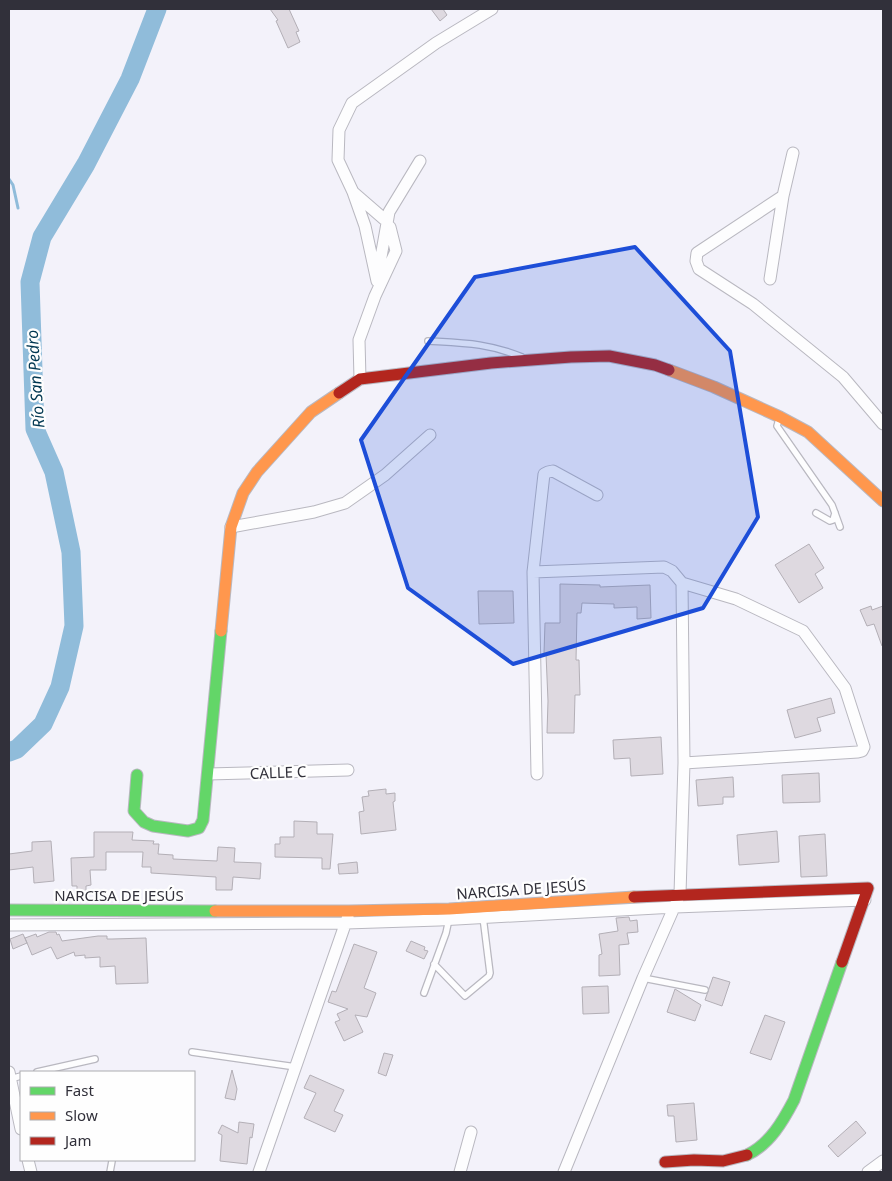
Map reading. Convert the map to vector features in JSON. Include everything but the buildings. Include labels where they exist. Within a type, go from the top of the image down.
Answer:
[{"type":"street","points":[[377,281],[365,226],[338,160],[339,130],[352,104],[436,43],[492,9]]},
{"type":"street","points":[[770,279],[783,196],[793,153]]},
{"type":"street","points":[[375,296],[389,212],[420,161]]},
{"type":"street","points":[[352,192],[387,223],[396,251],[375,296],[359,340],[360,379]]},
{"type":"street","points":[[783,196],[697,253],[696,261],[699,269],[753,304],[843,377],[883,424]]},
{"type":"street","points":[[137,775],[134,811],[144,822],[153,826],[188,831],[199,828],[202,820],[208,774],[231,527],[243,493],[257,472],[311,412],[360,379],[528,359],[609,356],[655,365],[714,387],[808,432],[883,501]]},
{"type":"street","points":[[231,527],[314,512],[345,502],[385,475],[430,435]]},
{"type":"street","points":[[537,774],[533,572],[544,474],[554,471],[597,495]]},
{"type":"street","points":[[533,572],[664,567],[672,571],[682,583],[736,599],[803,631],[845,688],[864,748],[858,752],[684,763]]},
{"type":"street","points":[[564,1172],[643,978],[680,894],[684,763],[682,583]]},
{"type":"street","name":"CALLE C","points":[[208,774],[348,770]]},
{"type":"street","name":"NARCISA DE JESÚS","points":[[9,925],[346,924],[680,894],[867,894]]},
{"type":"street","points":[[666,1162],[689,1160],[728,1161],[750,1154],[768,1141],[785,1118],[794,1100],[867,894]]},
{"type":"street","name":"NARCISA DE JESÚS","points":[[9,910],[349,910],[483,917],[867,894]]},
{"type":"street","points":[[259,1172],[346,924],[349,910]]},
{"type":"street","points":[[13,1075],[20,1122]]},
{"type":"street","points":[[460,1172],[471,1132]]},
{"type":"street","points":[[868,1172],[883,1161]]},
{"type":"lane","points":[[428,341],[477,343],[504,349],[528,359]]},
{"type":"lane","points":[[780,417],[777,426],[832,505],[840,527]]},
{"type":"lane","points":[[816,513],[830,521],[833,520],[835,513]]},
{"type":"lane","points":[[424,993],[446,933],[449,914]]},
{"type":"lane","points":[[434,964],[465,996],[489,976],[483,917]]},
{"type":"lane","points":[[643,978],[705,990]]},
{"type":"lane","points":[[192,1052],[296,1066]]},
{"type":"lane","points":[[41,1071],[95,1058]]},
{"type":"lane","points":[[110,1172],[112,1161]]},
{"type":"highlighted area","points":[[635,247],[730,351],[758,517],[703,608],[513,664],[408,588],[361,440],[475,277]]},
{"type":"waterway","name":"Río San Pedro","points":[[9,752],[17,749],[43,724],[60,687],[74,626],[71,552],[54,472],[35,429],[30,282],[42,237],[86,164],[130,79],[157,9]]},
{"type":"waterway","points":[[9,179],[13,185],[18,208]]},
{"type":"traffic: fast","points":[[137,775],[134,811],[144,822],[153,826],[188,831],[199,828],[203,820],[221,631]]},
{"type":"traffic: fast","points":[[9,910],[215,911]]},
{"type":"traffic: fast","points":[[747,1155],[769,1138],[794,1100],[842,962]]},
{"type":"traffic: slow","points":[[669,370],[714,387],[808,432],[883,501]]},
{"type":"traffic: slow","points":[[221,631],[231,527],[243,493],[257,472],[311,412],[339,393]]},
{"type":"traffic: slow","points":[[215,911],[449,909],[634,897]]},
{"type":"traffic: jam","points":[[339,393],[360,379],[491,363],[571,357],[609,356],[655,365],[669,370]]},
{"type":"traffic: jam","points":[[634,897],[868,888],[842,962]]},
{"type":"traffic: jam","points":[[665,1162],[723,1161],[747,1155]]}]
